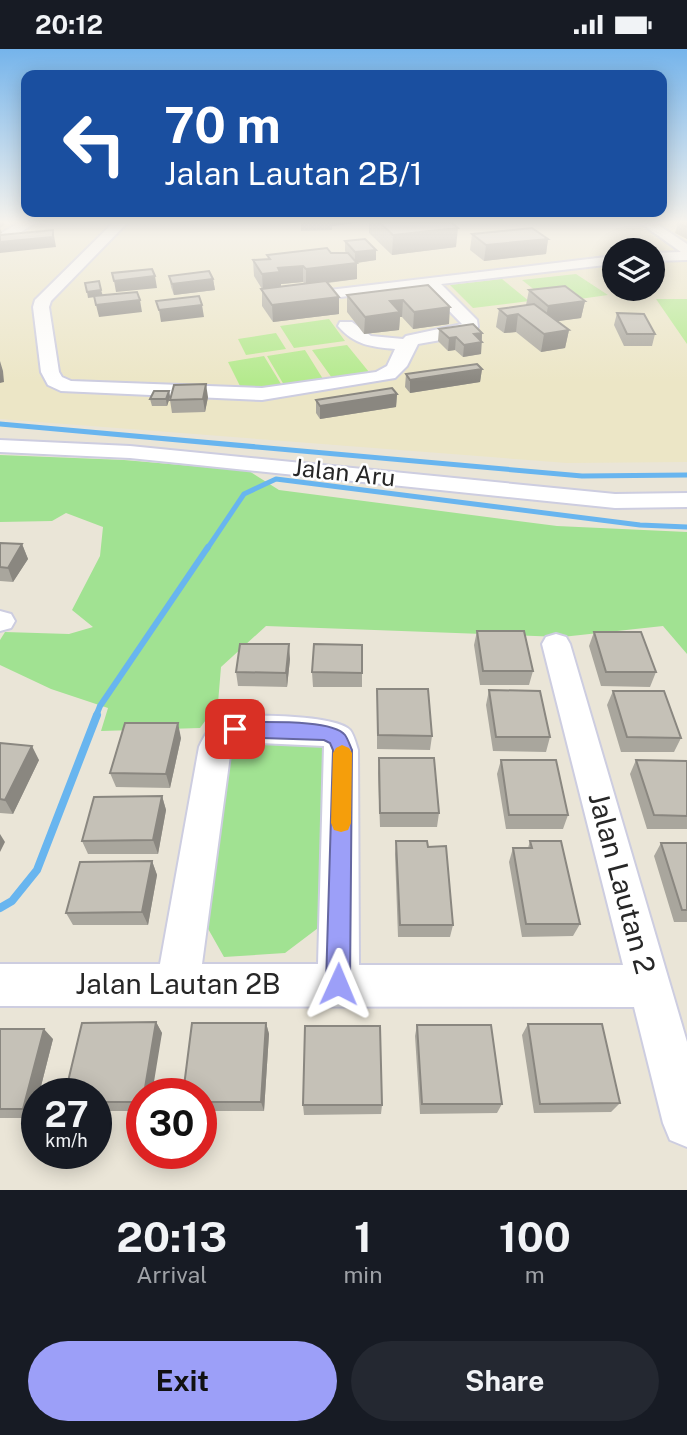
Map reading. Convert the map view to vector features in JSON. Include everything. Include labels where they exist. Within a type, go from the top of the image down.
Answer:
[{"type":"street","points":[[68,275],[43,300],[41,307],[50,372],[55,381],[68,387],[239,394],[285,391],[391,374],[398,369],[406,345],[415,339],[463,331],[470,327],[471,324],[429,281]]},
{"type":"street","points":[[397,275],[406,284]]},
{"type":"street","points":[[310,296],[480,275]]},
{"type":"street","points":[[346,326],[366,341],[406,345]]},
{"type":"street","name":"Jalan Aru","points":[[0,446],[130,452],[615,501],[687,500]]},
{"type":"street","name":"Jalan Lautan 2","points":[[556,644],[687,1123]]},
{"type":"street","points":[[178,984],[215,747],[220,738],[235,729],[327,732],[338,738],[342,750],[338,984]]},
{"type":"street","name":"Jalan Lautan 2B","points":[[0,985],[650,986]]},
{"type":"shaded area","points":[[0,275],[602,275],[602,301],[665,301],[665,275],[687,275],[687,462],[567,463],[0,419]]},
{"type":"green space","points":[[578,275],[602,291],[602,296],[551,303],[522,280]]},
{"type":"green space","points":[[502,279],[529,301],[473,308],[450,285]]},
{"type":"green space","points":[[687,299],[687,344],[657,301]]},
{"type":"green space","points":[[329,319],[345,341],[294,348],[280,326]]},
{"type":"green space","points":[[276,333],[286,349],[246,355],[238,339]]},
{"type":"green space","points":[[347,345],[369,372],[332,378],[312,350]]},
{"type":"green space","points":[[305,350],[323,379],[284,385],[267,356]]},
{"type":"green space","points":[[264,356],[281,384],[242,390],[228,362]]},
{"type":"green space","points":[[0,455],[124,460],[249,471],[279,490],[557,526],[687,532],[687,654],[663,626],[562,637],[266,626],[221,667],[218,703],[200,728],[101,731],[108,708],[51,689],[0,665],[0,640],[5,632],[69,634],[93,627],[72,610],[100,556],[103,527],[66,513],[52,521],[0,522]]},
{"type":"green space","points":[[236,736],[323,737],[335,754],[326,922],[285,953],[224,957],[198,911],[220,753]]},
{"type":"building","points":[[113,275],[155,276],[114,281]]},
{"type":"building","points":[[211,275],[213,279],[172,284],[169,276]]},
{"type":"building","points":[[99,281],[101,290],[87,292],[85,283]]},
{"type":"building","points":[[326,281],[339,297],[272,305],[261,289]]},
{"type":"building","points":[[428,285],[450,307],[414,312],[403,300],[390,301],[400,312],[365,317],[347,295]]},
{"type":"building","points":[[565,286],[585,301],[548,306],[529,290]]},
{"type":"building","points":[[137,292],[140,300],[96,305],[94,296]]},
{"type":"building","points":[[199,296],[202,305],[159,310],[156,301]]},
{"type":"building","points":[[534,304],[569,330],[544,334],[518,314],[507,316],[499,309]]},
{"type":"building","points":[[617,313],[644,314],[655,334],[627,334]]},
{"type":"building","points":[[473,324],[482,333],[474,334],[482,342],[464,345],[456,337],[449,338],[439,329]]},
{"type":"building","points":[[477,364],[482,369],[410,380],[406,374]]},
{"type":"building","points":[[206,384],[203,399],[170,400],[174,385]]},
{"type":"building","points":[[392,388],[397,394],[320,406],[316,400]]},
{"type":"building","points":[[154,391],[169,391],[166,399],[150,399]]},
{"type":"building","points":[[0,543],[22,544],[8,568],[0,567]]},
{"type":"building","points":[[477,631],[524,631],[533,671],[483,671]]},
{"type":"building","points":[[594,632],[641,632],[656,672],[606,672]]},
{"type":"building","points":[[240,644],[289,644],[286,673],[236,672]]},
{"type":"building","points":[[314,644],[362,645],[362,673],[312,672]]},
{"type":"building","points":[[377,689],[428,689],[432,736],[378,735]]},
{"type":"building","points":[[489,690],[540,691],[550,737],[496,737]]},
{"type":"building","points":[[613,691],[664,691],[681,738],[627,737]]},
{"type":"building","points":[[125,723],[178,723],[166,774],[110,773]]},
{"type":"building","points":[[0,743],[32,746],[5,800],[0,799]]},
{"type":"building","points":[[379,758],[434,758],[439,813],[380,813]]},
{"type":"building","points":[[501,760],[556,760],[568,815],[509,815]]},
{"type":"building","points":[[636,760],[687,761],[687,816],[654,815]]},
{"type":"building","points":[[162,796],[153,840],[82,841],[94,797]]},
{"type":"building","points":[[396,841],[427,841],[428,847],[446,846],[453,925],[400,925]]},
{"type":"building","points":[[530,841],[561,841],[580,924],[526,924],[513,848],[532,848]]},
{"type":"building","points":[[661,843],[687,843],[687,910],[682,910]]},
{"type":"building","points":[[152,861],[142,912],[66,913],[80,862]]},
{"type":"building","points":[[156,1022],[147,1078],[126,1078],[126,1102],[112,1102],[112,1078],[69,1078],[82,1023]]},
{"type":"building","points":[[192,1023],[266,1023],[261,1102],[217,1102],[217,1078],[185,1078]]},
{"type":"building","points":[[528,1024],[602,1024],[620,1103],[540,1104]]},
{"type":"building","points":[[417,1025],[491,1025],[502,1104],[422,1104]]},
{"type":"building","points":[[305,1026],[380,1026],[382,1105],[303,1105]]},
{"type":"building","points":[[0,1029],[44,1029],[31,1078],[21,1078],[21,1109],[0,1109]]},
{"type":"waterway","points":[[0,424],[582,476],[687,475]]},
{"type":"waterway","points":[[207,549],[244,494],[276,479],[640,525],[687,527]]},
{"type":"waterway","points":[[96,716],[100,706],[208,547]]},
{"type":"waterway","points":[[0,908],[12,901],[37,870],[97,715]]},
{"type":"slow traffic","points":[[341,823],[342,753]]},
{"type":"route","points":[[235,729],[327,732],[338,738],[342,750],[338,984]]}]
